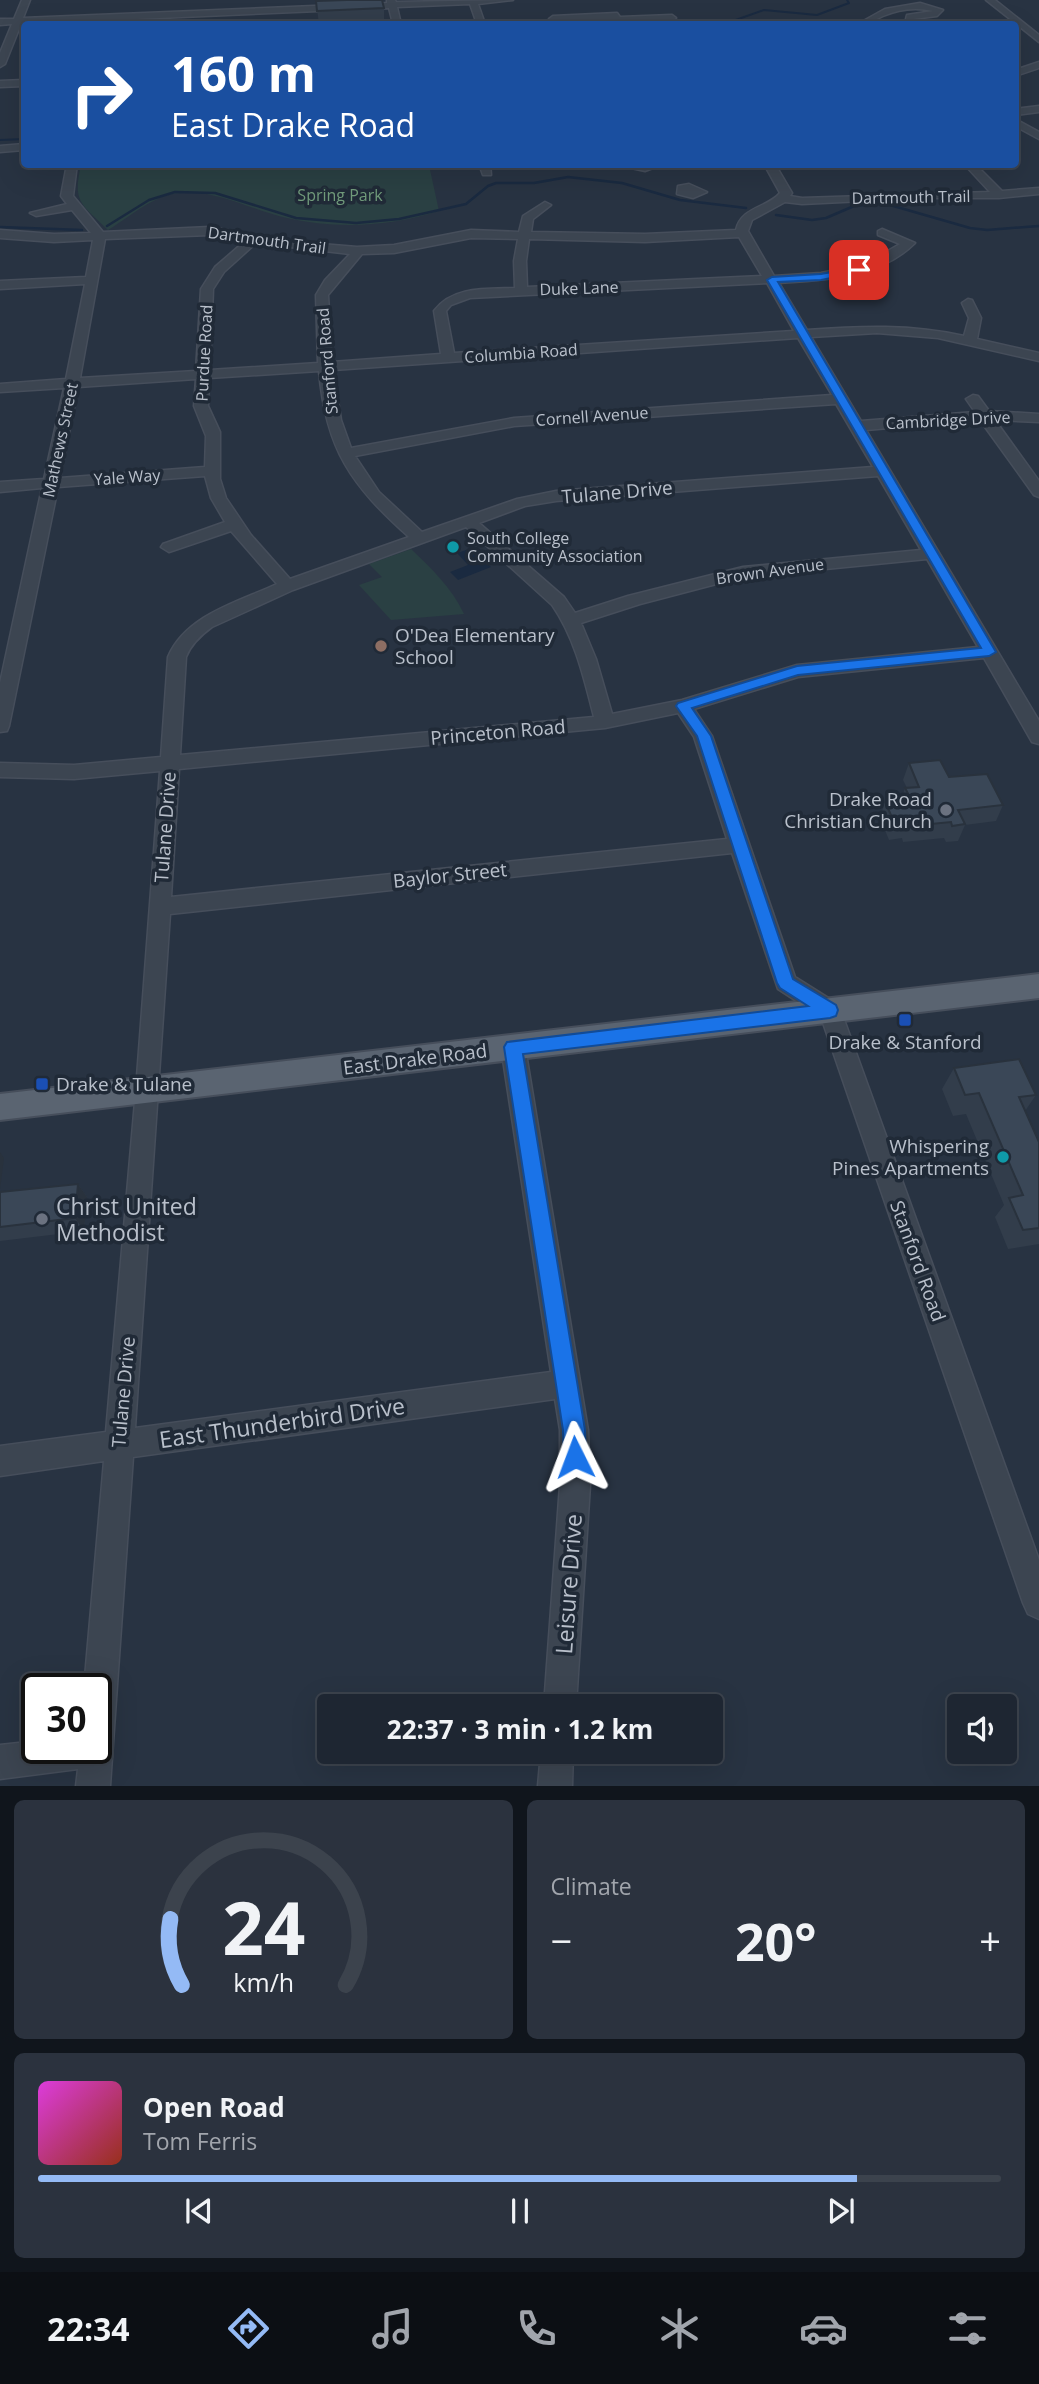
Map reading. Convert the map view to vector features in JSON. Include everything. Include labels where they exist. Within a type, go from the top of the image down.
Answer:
[{"type":"main road","name":"East Drake Road","points":[[0,1107],[1039,986]]},
{"type":"street","points":[[0,64],[26,0]]},
{"type":"street","points":[[209,13],[210,0]]},
{"type":"street","points":[[258,0],[259,21]]},
{"type":"street","points":[[0,22],[259,11],[303,4],[509,0]]},
{"type":"street","points":[[990,0],[1017,21]]},
{"type":"street","points":[[473,2],[480,21]]},
{"type":"street","points":[[866,21],[887,7],[928,2],[936,7],[938,12],[912,16],[908,19],[910,21]]},
{"type":"street","points":[[392,3],[396,21]]},
{"type":"street","points":[[553,19],[672,18]]},
{"type":"street","points":[[1019,22],[1037,36]]},
{"type":"street","points":[[1019,36],[1037,36]]},
{"type":"street","points":[[1019,72],[1039,65]]},
{"type":"street","points":[[0,84],[21,83]]},
{"type":"street","points":[[1019,112],[1039,110]]},
{"type":"street","points":[[1019,124],[1039,136]]},
{"type":"street","points":[[0,149],[21,147]]},
{"type":"street","points":[[71,168],[67,190],[74,206],[100,236]]},
{"type":"street","points":[[772,168],[785,189],[784,198],[747,218],[741,225],[743,233],[1039,737]]},
{"type":"street","points":[[973,168],[999,195]]},
{"type":"street","points":[[675,178],[685,187]]},
{"type":"street","name":"Dartmouth Trail","points":[[784,198],[802,201],[923,195],[999,195],[1039,191]]},
{"type":"street","points":[[520,290],[520,261],[527,218],[545,205]]},
{"type":"street","points":[[36,213],[74,206]]},
{"type":"street","name":"Dartmouth Trail","points":[[0,234],[54,237],[198,230],[223,232],[294,247],[357,251],[394,248],[460,234],[743,233]]},
{"type":"street","name":"Duke Lane","points":[[448,358],[440,315],[443,307],[452,299],[468,293],[772,280],[848,273],[880,262],[909,243],[882,233]]},
{"type":"street","name":"Mathews Street","points":[[0,726],[100,236]]},
{"type":"street","name":"Purdue Road","points":[[254,239],[219,270],[207,289],[201,406],[213,433],[212,471],[218,495],[236,524],[286,586]]},
{"type":"street","name":"Stanford Road","points":[[357,251],[353,262],[327,284],[321,295],[329,408],[345,454],[370,492],[419,538]]},
{"type":"street","points":[[0,285],[93,280]]},
{"type":"street","points":[[968,303],[975,318],[970,341]]},
{"type":"street","name":"Columbia Road","points":[[0,388],[896,329],[922,331],[1039,357]]},
{"type":"street","name":"Cornell Avenue","points":[[345,454],[514,422],[841,399]]},
{"type":"street","points":[[973,399],[1039,492]]},
{"type":"street","name":"Cambridge Drive","points":[[857,426],[984,415],[1039,418]]},
{"type":"street","name":"Yale Way","points":[[0,486],[212,471]]},
{"type":"street","name":"Tulane Drive","points":[[102,1673],[148,1090],[177,657],[181,647],[195,630],[286,586],[510,505],[556,496],[884,471]]},
{"type":"street","points":[[467,520],[558,601],[572,620],[605,722]]},
{"type":"street","points":[[169,547],[236,524]]},
{"type":"street","name":"Brown Avenue","points":[[572,620],[634,600],[743,572],[932,554]]},
{"type":"street","name":"Princeton Road","points":[[0,769],[74,772],[605,722],[683,706],[797,671],[989,652]]},
{"type":"street","points":[[683,706],[704,736],[786,983],[830,1010]]},
{"type":"street","name":"Baylor Street","points":[[160,907],[740,845]]},
{"type":"street","name":"Stanford Road","points":[[830,1010],[1039,1603]]},
{"type":"street","name":"Leisure Drive","points":[[513,1047],[574,1430],[575,1485],[561,1694]]},
{"type":"street","name":"East Thunderbird Drive","points":[[0,1461],[565,1384]]},
{"type":"street","points":[[0,1762],[21,1759]]},
{"type":"street","name":"Tulane Drive","points":[[93,1786],[95,1764]]},
{"type":"street","points":[[555,1786],[556,1764]]},
{"type":"green space","name":"Spring Park","points":[[81,168],[430,168],[439,211],[383,223],[325,224],[287,218],[216,196],[188,192],[164,196],[108,230],[81,202]]},
{"type":"green space","points":[[411,549],[447,587],[464,614],[391,620],[359,585],[382,577],[369,564]]},
{"type":"water","points":[[472,548],[491,567],[458,580],[450,572],[468,565],[457,553]]},
{"type":"building","points":[[382,0],[384,8],[317,11],[316,1]]},
{"type":"building","points":[[940,760],[949,777],[987,774],[1003,805],[958,810],[965,824],[895,824],[885,802],[911,799],[905,788],[919,787],[909,763]]},
{"type":"building","points":[[1019,1059],[1036,1095],[1019,1097],[1039,1142],[1039,1228],[1023,1230],[1009,1198],[1023,1195],[979,1093],[965,1095],[954,1068]]},
{"type":"building","points":[[78,1184],[75,1218],[0,1227],[0,1192]]},
{"type":"waterway","points":[[733,21],[764,10],[817,15],[849,3],[847,0]]},
{"type":"waterway","points":[[0,140],[21,139]]},
{"type":"waterway","points":[[107,226],[149,200],[175,192],[215,193],[296,218],[356,223],[399,219],[466,204],[488,186],[496,183],[534,183],[568,177],[622,183],[680,200],[746,208]]},
{"type":"waterway","points":[[776,215],[812,220],[826,218],[854,206],[883,203],[970,228],[987,230],[1039,226]]},
{"type":"waterway","points":[[0,227],[82,230]]},
{"type":"place","name":"South College Community Association","points":[[453,547]]},
{"type":"place","name":"O'Dea Elementary School","points":[[381,646]]},
{"type":"place","name":"Drake Road Christian Church","points":[[946,810]]},
{"type":"place","name":"Drake & Stanford","points":[[905,1020]]},
{"type":"place","name":"Drake & Tulane","points":[[42,1084]]},
{"type":"place","name":"Whispering Pines Apartments","points":[[1003,1157]]},
{"type":"place","name":"Christ United Methodist","points":[[42,1219]]},
{"type":"route","points":[[575,1457],[574,1430],[513,1047],[830,1010],[786,983],[704,736],[683,706],[773,677],[818,667],[989,652],[772,280],[821,277],[859,270]]}]
